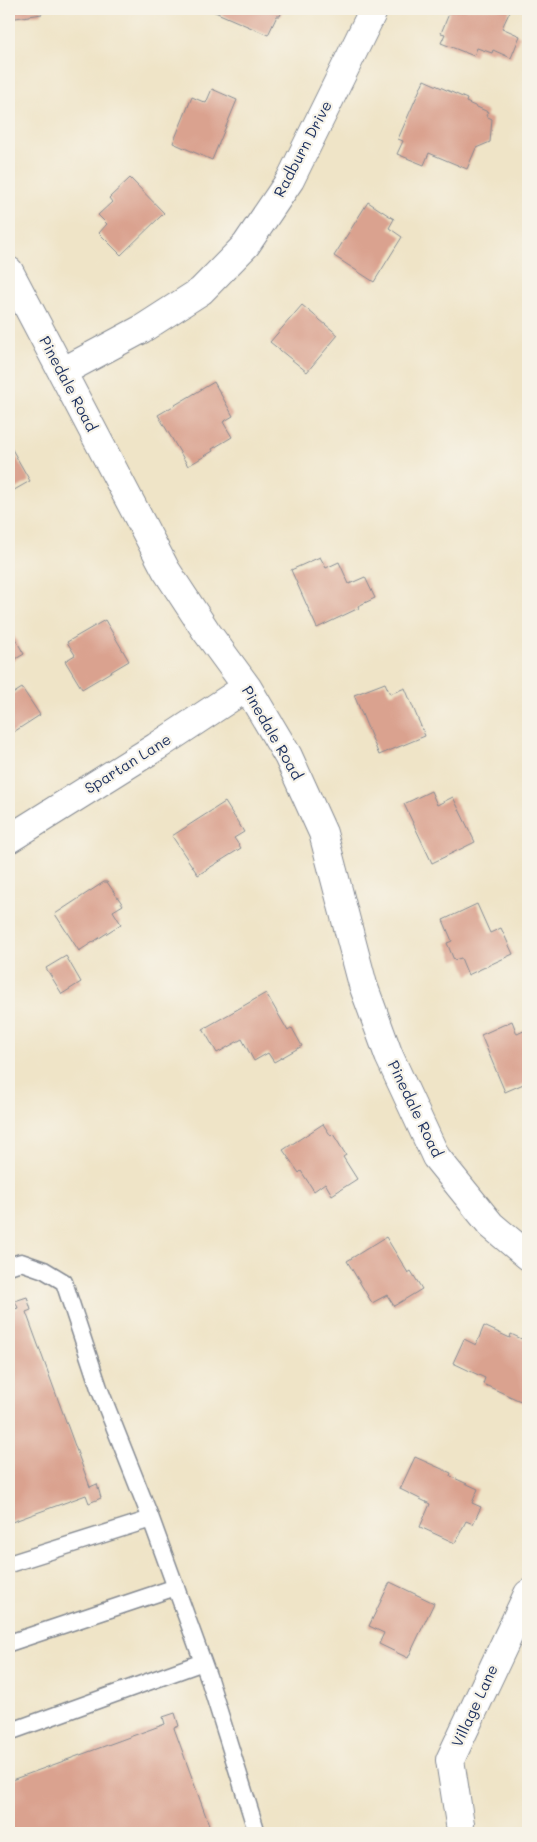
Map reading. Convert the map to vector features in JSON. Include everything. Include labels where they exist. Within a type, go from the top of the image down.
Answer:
[{"type":"street","name":"Radburn Drive","points":[[62,372],[142,330],[201,291],[246,245],[290,180],[374,9]]},
{"type":"street","name":"Pinedale Road","points":[[9,271],[80,410],[166,570],[206,631],[247,686],[288,756],[323,833],[363,985],[389,1056],[436,1157],[491,1225],[528,1256]]},
{"type":"street","name":"Spartan Lane","points":[[9,839],[156,747],[247,686]]},
{"type":"street","name":"Village Lane","points":[[460,1824],[450,1760],[528,1594]]},
{"type":"lane","points":[[9,1266],[21,1262],[44,1270],[64,1282],[99,1388],[151,1519],[203,1662],[257,1833]]},
{"type":"lane","points":[[9,1564],[151,1519]]},
{"type":"lane","points":[[9,1643],[176,1587]]},
{"type":"lane","points":[[9,1732],[203,1662]]},
{"type":"building","points":[[9,9],[42,9],[42,14],[9,19]]},
{"type":"building","points":[[208,9],[283,9],[280,16],[277,16],[268,35]]},
{"type":"building","points":[[451,9],[511,9],[502,28],[520,36],[511,58],[493,50],[492,53],[477,48],[474,56],[441,43],[445,34],[441,33]]},
{"type":"building","points":[[424,80],[467,99],[466,102],[488,112],[486,116],[492,119],[490,142],[476,148],[467,169],[429,153],[424,165],[397,154],[403,141],[398,139]]},
{"type":"building","points":[[212,89],[237,100],[212,160],[173,143],[192,97],[206,103]]},
{"type":"building","points":[[130,178],[164,213],[121,255],[99,233],[107,224],[98,215],[112,202],[109,198]]},
{"type":"building","points":[[368,202],[394,219],[389,228],[402,237],[374,282],[334,256]]},
{"type":"building","points":[[302,305],[338,335],[307,372],[270,342]]},
{"type":"building","points":[[214,382],[233,416],[223,422],[232,437],[188,466],[158,415]]},
{"type":"building","points":[[9,444],[30,481],[9,493]]},
{"type":"building","points":[[320,557],[326,568],[339,562],[349,584],[365,577],[375,598],[358,606],[359,608],[317,628],[291,570]]},
{"type":"building","points":[[105,620],[129,661],[82,689],[65,661],[75,655],[67,642]]},
{"type":"building","points":[[9,628],[24,654],[9,663]]},
{"type":"building","points":[[385,683],[390,694],[405,688],[425,736],[379,755],[354,695]]},
{"type":"building","points":[[22,688],[40,715],[9,735],[9,692],[11,695]]},
{"type":"building","points":[[431,791],[437,805],[453,797],[475,842],[432,863],[404,804]]},
{"type":"building","points":[[225,802],[244,832],[234,838],[241,848],[198,875],[172,836]]},
{"type":"building","points":[[104,882],[107,882],[123,905],[113,911],[121,924],[79,951],[55,914]]},
{"type":"building","points":[[477,904],[490,933],[501,928],[513,954],[468,975],[461,958],[454,960],[447,943],[452,941],[443,920]]},
{"type":"building","points":[[66,956],[81,982],[62,994],[46,968]]},
{"type":"building","points":[[266,993],[288,1031],[292,1028],[302,1046],[274,1062],[268,1053],[254,1061],[242,1039],[217,1053],[203,1029]]},
{"type":"building","points":[[512,1021],[517,1034],[528,1029],[528,1082],[505,1092],[481,1035]]},
{"type":"building","points":[[323,1124],[331,1136],[333,1134],[346,1155],[343,1157],[357,1179],[332,1195],[325,1183],[314,1191],[301,1171],[299,1173],[283,1150]]},
{"type":"building","points":[[386,1237],[408,1273],[411,1271],[422,1289],[394,1306],[387,1295],[372,1303],[347,1261]]},
{"type":"building","points":[[27,1297],[31,1310],[26,1312],[90,1487],[97,1484],[101,1498],[89,1503],[86,1495],[9,1523],[9,1311],[18,1308],[15,1301]]},
{"type":"building","points":[[484,1326],[510,1338],[511,1334],[528,1342],[527,1404],[483,1384],[485,1378],[453,1363],[464,1339],[476,1345]]},
{"type":"building","points":[[415,1457],[451,1473],[450,1476],[478,1489],[472,1503],[481,1507],[473,1524],[466,1521],[455,1543],[420,1527],[430,1504],[400,1489]]},
{"type":"building","points":[[390,1582],[434,1603],[408,1658],[379,1644],[384,1633],[369,1626]]},
{"type":"building","points":[[175,1713],[179,1726],[174,1728],[212,1833],[9,1833],[9,1781],[165,1724],[163,1717]]}]
